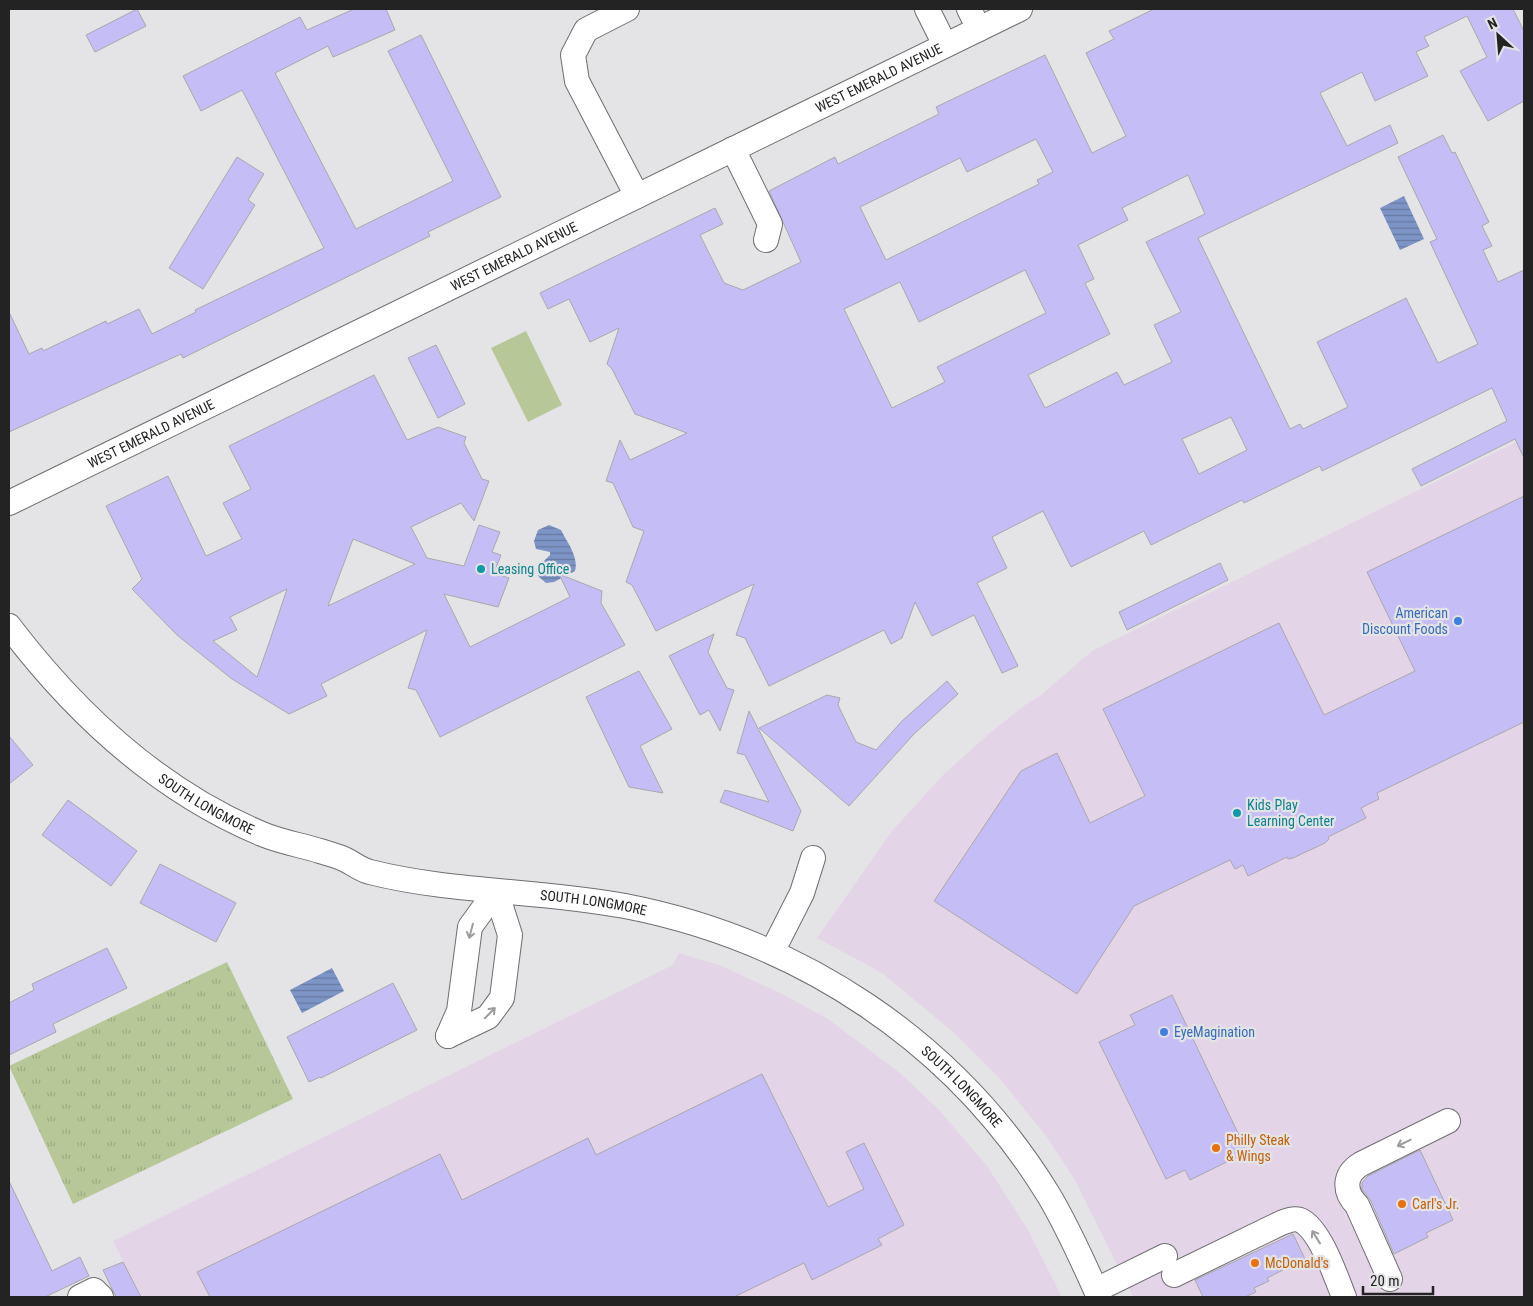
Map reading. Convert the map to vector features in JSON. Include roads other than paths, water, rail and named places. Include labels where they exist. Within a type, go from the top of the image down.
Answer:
[{"type":"street","points":[[627,9],[586,30],[573,55],[577,82],[636,196]]},
{"type":"street","points":[[927,9],[945,45]]},
{"type":"street","name":"WEST EMERALD AVENUE","points":[[9,504],[945,45],[974,19],[1020,9]]},
{"type":"street","points":[[733,149],[770,224],[766,240]]},
{"type":"street","name":"SOUTH LONGMORE","points":[[9,626],[63,692],[123,749],[160,777],[232,819],[264,835],[346,860],[365,872],[496,891],[566,897],[661,914],[733,936],[772,952],[799,964],[872,1007],[932,1056],[963,1086],[992,1119],[1046,1192],[1064,1222],[1097,1294]]},
{"type":"street","points":[[772,952],[802,893],[813,858]]},
{"type":"street","points":[[496,891],[510,936],[502,998],[488,1017],[448,1036],[459,1011],[470,927],[496,891]]},
{"type":"street","points":[[1390,1279],[1357,1205],[1348,1195],[1348,1178],[1353,1169],[1361,1164],[1448,1121]]},
{"type":"street","points":[[1097,1294],[1279,1224],[1292,1220],[1301,1220],[1310,1228],[1320,1242],[1344,1297]]},
{"type":"street","points":[[80,1297],[94,1290],[101,1297]]},
{"type":"water","points":[[1404,196],[1424,239],[1400,250],[1380,208]]},
{"type":"water","points":[[549,525],[561,530],[572,550],[576,566],[575,571],[554,582],[546,583],[539,577],[536,569],[550,555],[550,552],[536,549],[534,541],[538,530]]},
{"type":"water","points":[[332,968],[344,991],[302,1013],[290,990]]},
{"type":"place","name":"Leasing Office","points":[[481,569]]},
{"type":"place","name":"American Discount Foods","points":[[1458,621]]},
{"type":"place","name":"Kids Play Learning Center","points":[[1237,813]]},
{"type":"place","name":"EyeMagination","points":[[1164,1032]]},
{"type":"place","name":"Philly Steak & Wings","points":[[1216,1148]]},
{"type":"place","name":"Carl's Jr.","points":[[1402,1204]]},
{"type":"place","name":"McDonald's","points":[[1255,1263]]}]
